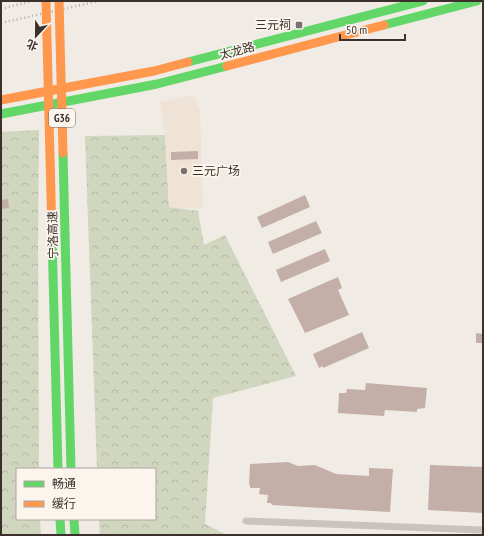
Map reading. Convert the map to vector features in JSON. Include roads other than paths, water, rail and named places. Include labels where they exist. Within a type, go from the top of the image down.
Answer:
[{"type":"main road","name":"宁洛高速","points":[[46,1],[58,468]]},
{"type":"main road","name":"宁洛高速","points":[[59,1],[71,468]]},
{"type":"main road","name":"太龙路","points":[[1,100],[154,71],[423,1]]},
{"type":"main road","name":"太龙路","points":[[1,114],[156,84],[477,1]]},
{"type":"main road","points":[[60,520],[61,535]]},
{"type":"main road","points":[[74,520],[75,535]]},
{"type":"street","points":[[246,521],[483,530]]},
{"type":"railway","points":[[1,9],[32,1]]},
{"type":"railway","points":[[1,23],[99,1]]},
{"type":"place","name":"三元祠","points":[[299,25]]},
{"type":"place","name":"三元广场","points":[[184,171]]}]
